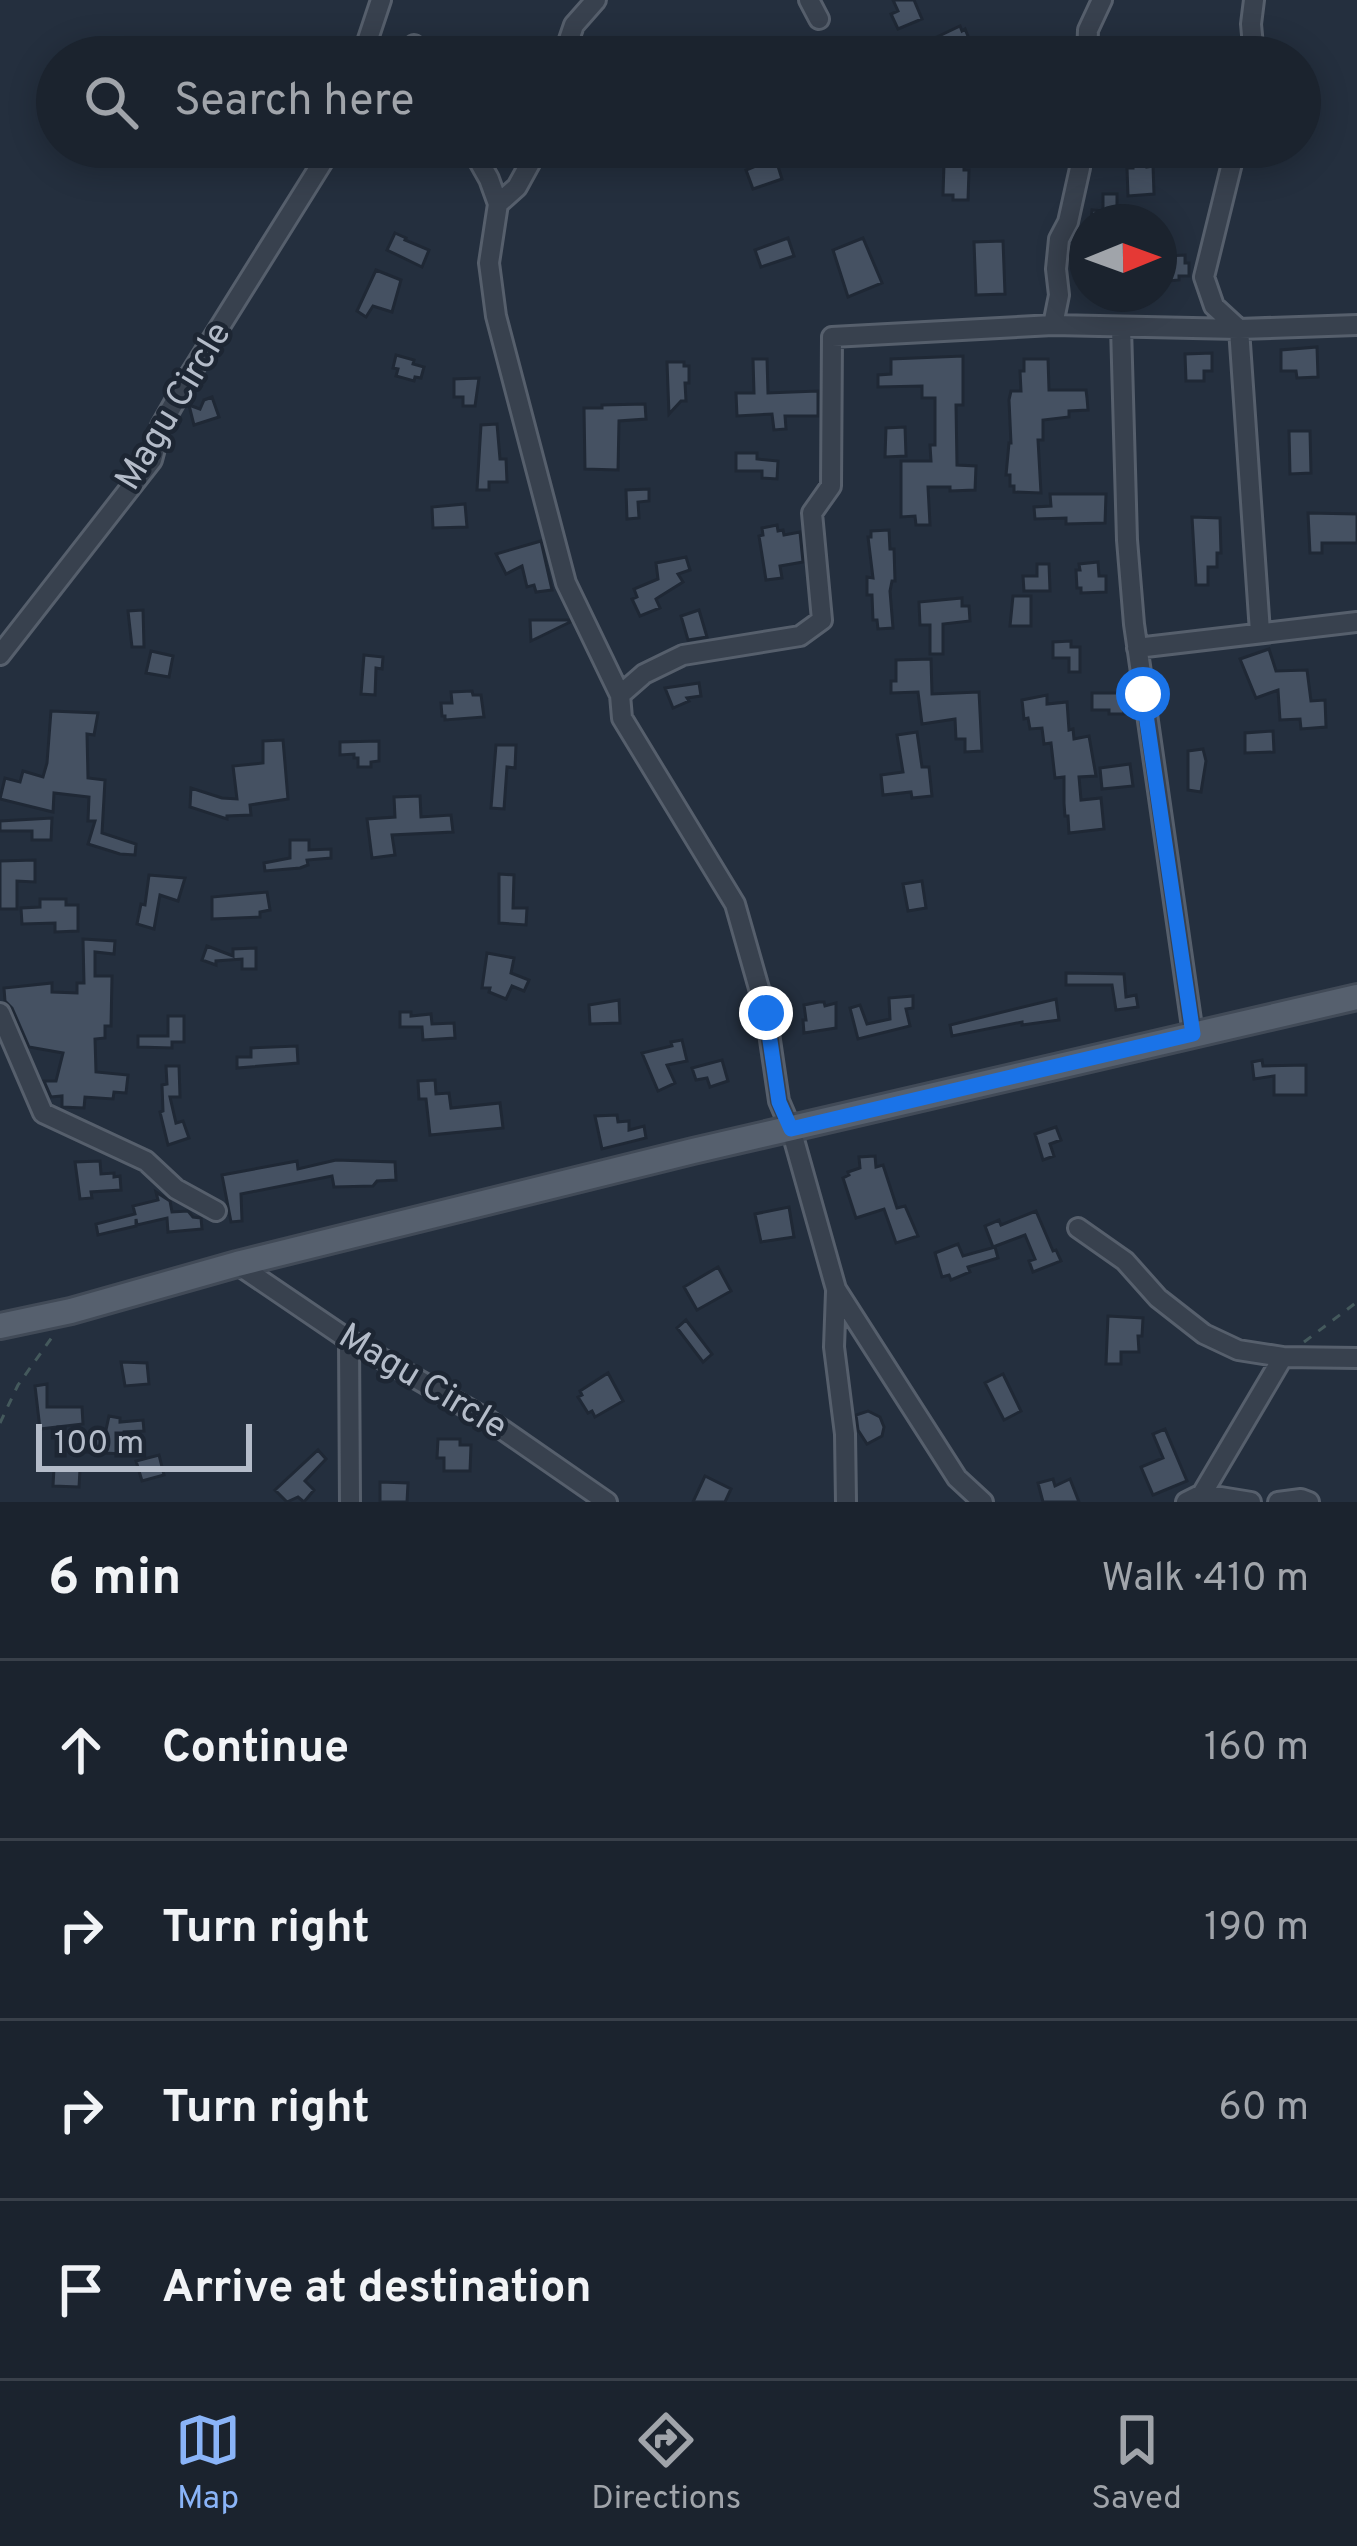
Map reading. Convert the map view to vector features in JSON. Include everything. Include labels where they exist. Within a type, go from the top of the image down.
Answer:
[{"type":"main road","points":[[0,1326],[791,1129],[1357,997]]},
{"type":"street","points":[[369,36],[381,0]]},
{"type":"street","points":[[570,36],[596,0]]},
{"type":"street","points":[[809,0],[819,19]]},
{"type":"street","points":[[1088,36],[1102,0]]},
{"type":"street","points":[[1252,36],[1254,0]]},
{"type":"street","name":"Magu Circle","points":[[0,656],[152,460],[161,426],[191,373],[319,168]]},
{"type":"street","points":[[483,168],[498,204],[489,263],[496,316],[566,583],[620,694],[622,718],[735,904],[766,1013],[779,1102],[791,1129],[836,1289],[957,1478],[982,1502]]},
{"type":"street","points":[[498,204],[517,187],[527,168]]},
{"type":"street","points":[[1053,325],[1059,239],[1079,168]]},
{"type":"street","points":[[1231,168],[1204,277],[1214,306],[1239,329],[1260,632]]},
{"type":"street","points":[[620,694],[644,674],[683,655],[800,636],[822,620],[812,513],[831,486],[832,337],[1053,325],[1357,326]]},
{"type":"street","points":[[1121,327],[1127,540],[1137,648],[1193,1034]]},
{"type":"street","points":[[1137,648],[1357,622]]},
{"type":"street","points":[[0,1013],[43,1113],[146,1161],[176,1189],[216,1210]]},
{"type":"street","points":[[1078,1228],[1125,1261],[1158,1298],[1204,1334],[1238,1350],[1283,1357],[1357,1358]]},
{"type":"street","name":"Magu Circle","points":[[237,1264],[350,1340],[490,1421],[607,1502]]},
{"type":"street","points":[[836,1289],[834,1347],[845,1434],[846,1502]]},
{"type":"street","points":[[350,1340],[350,1502]]},
{"type":"street","points":[[1251,1502],[1194,1498],[1283,1357]]},
{"type":"street","points":[[1277,1502],[1309,1502]]},
{"type":"path","points":[[1283,1357],[1357,1302]]},
{"type":"path","points":[[0,1423],[18,1385],[70,1311]]},
{"type":"building","points":[[893,0],[914,0],[922,19],[898,29],[891,14],[898,11]]},
{"type":"building","points":[[960,26],[968,36],[939,36]]},
{"type":"building","points":[[779,168],[782,179],[753,189],[746,170]]},
{"type":"building","points":[[944,168],[969,170],[968,200],[943,195]]},
{"type":"building","points":[[1127,168],[1153,168],[1154,194],[1128,196]]},
{"type":"building","points":[[1103,194],[1117,194],[1117,204],[1103,204]]},
{"type":"building","points":[[395,233],[429,250],[422,267],[387,250]]},
{"type":"building","points":[[788,238],[794,256],[761,267],[755,250]]},
{"type":"building","points":[[863,238],[882,283],[848,297],[833,250]]},
{"type":"building","points":[[1003,241],[1005,294],[976,295],[974,242]]},
{"type":"building","points":[[1177,255],[1185,255],[1189,276],[1177,280]]},
{"type":"building","points":[[376,270],[401,280],[392,312],[373,306],[366,317],[357,311]]},
{"type":"building","points":[[1317,347],[1318,377],[1297,378],[1296,371],[1281,371],[1281,350]]},
{"type":"building","points":[[1212,353],[1212,371],[1204,371],[1204,381],[1186,381],[1185,354]]},
{"type":"building","points":[[396,355],[424,367],[421,378],[396,376]]},
{"type":"building","points":[[963,356],[963,405],[956,405],[957,465],[976,466],[975,490],[928,487],[930,525],[916,525],[915,516],[901,517],[901,461],[931,461],[935,398],[922,398],[922,386],[878,387],[878,375],[891,374],[891,359]]},
{"type":"building","points":[[753,359],[767,359],[768,393],[818,391],[818,416],[785,416],[786,429],[774,430],[772,414],[737,416],[736,393],[754,393]]},
{"type":"building","points":[[1024,359],[1048,359],[1049,390],[1086,390],[1088,410],[1043,420],[1043,440],[1038,440],[1041,493],[1014,492],[1010,475],[1006,475],[1011,443],[1009,400],[1011,391],[1021,391]]},
{"type":"building","points":[[667,362],[689,366],[686,401],[669,414]]},
{"type":"building","points":[[479,378],[475,406],[463,406],[463,397],[454,397],[454,379]]},
{"type":"building","points":[[212,397],[219,417],[194,425],[189,405],[200,409]]},
{"type":"building","points":[[645,404],[646,419],[619,421],[618,470],[585,469],[584,408]]},
{"type":"building","points":[[497,424],[507,482],[489,482],[489,490],[477,490],[481,425]]},
{"type":"building","points":[[905,427],[906,456],[885,457],[886,428]]},
{"type":"building","points":[[1289,431],[1310,431],[1311,473],[1290,474]]},
{"type":"building","points":[[736,453],[757,453],[757,459],[778,461],[777,479],[762,478],[762,471],[736,471]]},
{"type":"building","points":[[649,489],[649,501],[638,502],[639,518],[627,519],[626,490]]},
{"type":"building","points":[[1050,494],[1106,494],[1105,523],[1035,519],[1034,507],[1051,506]]},
{"type":"building","points":[[465,504],[467,527],[433,528],[432,507]]},
{"type":"building","points":[[1308,513],[1357,514],[1357,543],[1322,543],[1322,553],[1310,553]]},
{"type":"building","points":[[1192,517],[1220,518],[1221,553],[1217,553],[1217,567],[1208,567],[1208,585],[1196,585]]},
{"type":"building","points":[[777,525],[784,535],[800,532],[803,562],[780,566],[782,578],[766,580],[759,536],[762,528]]},
{"type":"building","points":[[889,530],[890,549],[894,549],[893,628],[878,629],[872,595],[867,595],[867,577],[873,578],[868,537],[871,531]]},
{"type":"building","points":[[541,541],[552,590],[536,592],[534,585],[527,587],[522,566],[506,574],[496,554]]},
{"type":"building","points":[[686,557],[690,570],[678,574],[683,582],[656,599],[660,608],[640,616],[632,599],[637,597],[634,589],[658,579],[656,563]]},
{"type":"building","points":[[1098,562],[1099,576],[1106,576],[1106,592],[1081,593],[1077,588],[1079,564]]},
{"type":"building","points":[[1037,564],[1049,564],[1050,591],[1024,591],[1023,576],[1037,576]]},
{"type":"building","points":[[1013,596],[1031,596],[1031,626],[1010,626]]},
{"type":"building","points":[[962,598],[962,606],[969,606],[970,621],[943,624],[943,654],[930,654],[930,625],[920,625],[919,602]]},
{"type":"building","points":[[143,610],[144,647],[132,647],[128,611]]},
{"type":"building","points":[[699,610],[707,637],[688,640],[681,616]]},
{"type":"building","points":[[530,620],[569,620],[570,622],[531,641]]},
{"type":"building","points":[[1071,641],[1071,647],[1080,647],[1080,672],[1069,672],[1069,658],[1053,658],[1053,642]]},
{"type":"building","points":[[1269,649],[1276,671],[1307,670],[1311,701],[1325,700],[1326,727],[1301,729],[1300,719],[1280,720],[1278,690],[1256,698],[1240,659]]},
{"type":"building","points":[[151,651],[173,656],[169,677],[146,673]]},
{"type":"building","points":[[364,655],[383,657],[382,669],[376,668],[375,695],[361,694]]},
{"type":"building","points":[[931,659],[932,694],[979,692],[982,751],[965,752],[965,739],[956,739],[955,719],[922,724],[918,692],[891,693],[896,660]]},
{"type":"building","points":[[699,683],[701,696],[687,698],[689,701],[673,708],[665,688]]},
{"type":"building","points":[[451,692],[481,695],[484,717],[445,720],[441,703],[452,703]]},
{"type":"building","points":[[1092,693],[1124,693],[1124,714],[1092,710]]},
{"type":"building","points":[[1047,695],[1047,704],[1067,702],[1074,739],[1089,736],[1096,776],[1079,777],[1081,800],[1101,798],[1104,829],[1069,833],[1064,777],[1055,778],[1051,743],[1044,744],[1042,728],[1030,729],[1028,718],[1024,719],[1022,700]]},
{"type":"building","points":[[51,711],[98,713],[94,735],[87,734],[88,778],[105,780],[102,833],[136,844],[135,855],[88,844],[95,821],[88,821],[89,797],[54,793],[53,812],[0,799],[5,778],[20,782],[23,771],[43,777]]},
{"type":"building","points":[[1273,731],[1274,752],[1245,753],[1245,733]]},
{"type":"building","points":[[917,732],[922,767],[929,767],[932,796],[883,795],[881,775],[903,772],[897,735]]},
{"type":"building","points":[[283,740],[288,799],[250,805],[251,815],[227,819],[190,807],[191,788],[237,799],[233,766],[263,763],[263,741]]},
{"type":"building","points":[[379,741],[379,761],[371,762],[371,767],[358,767],[354,754],[340,755],[340,742]]},
{"type":"building","points":[[496,745],[516,745],[515,768],[507,767],[504,809],[491,808]]},
{"type":"building","points":[[1203,749],[1201,792],[1188,790],[1188,751]]},
{"type":"building","points":[[1130,764],[1133,786],[1102,789],[1100,768]]},
{"type":"building","points":[[420,796],[421,817],[451,815],[453,832],[392,835],[395,855],[372,858],[367,819],[395,817],[394,797]]},
{"type":"building","points":[[52,818],[51,840],[32,840],[32,831],[0,831],[0,821]]},
{"type":"building","points":[[290,840],[309,840],[309,850],[331,849],[331,858],[307,860],[308,865],[300,868],[265,871],[264,863],[290,858]]},
{"type":"building","points":[[35,860],[35,882],[17,881],[17,909],[0,909],[0,861]]},
{"type":"building","points":[[499,874],[514,875],[513,908],[527,908],[526,925],[499,923]]},
{"type":"building","points":[[149,875],[185,878],[178,901],[160,895],[154,929],[137,924]]},
{"type":"building","points":[[922,881],[926,908],[908,911],[903,884]]},
{"type":"building","points":[[267,892],[270,910],[260,912],[260,917],[212,919],[212,897]]},
{"type":"building","points":[[40,899],[66,899],[66,905],[78,905],[78,931],[55,932],[55,923],[22,924],[21,908],[40,907]]},
{"type":"building","points":[[83,939],[115,941],[114,954],[95,952],[95,976],[112,976],[111,1026],[105,1026],[105,1038],[95,1039],[96,1072],[128,1075],[126,1093],[114,1092],[113,1099],[85,1097],[84,1108],[62,1107],[62,1096],[51,1097],[44,1081],[56,1081],[63,1053],[29,1047],[5,1001],[4,988],[52,983],[52,992],[77,993],[77,983],[84,983]]},
{"type":"building","points":[[207,946],[233,956],[233,949],[256,948],[256,969],[242,969],[242,959],[216,961],[216,965],[202,960]]},
{"type":"building","points":[[487,953],[514,958],[511,973],[529,980],[524,991],[512,986],[506,999],[482,988]]},
{"type":"building","points":[[1066,973],[1124,974],[1126,997],[1136,995],[1138,1007],[1116,1010],[1112,985],[1066,985]]},
{"type":"building","points":[[913,996],[913,1008],[906,1009],[910,1026],[858,1039],[850,1008],[860,1005],[867,1024],[890,1019],[889,998]]},
{"type":"building","points":[[1056,999],[1059,1020],[952,1036],[950,1025]]},
{"type":"building","points":[[619,1000],[620,1023],[590,1024],[589,1005]]},
{"type":"building","points":[[824,1002],[825,1006],[836,1003],[836,1028],[804,1033],[804,1005]]},
{"type":"building","points":[[400,1012],[431,1014],[432,1024],[454,1023],[455,1038],[423,1040],[422,1027],[400,1027]]},
{"type":"building","points":[[168,1016],[184,1016],[184,1042],[172,1042],[172,1048],[138,1047],[138,1036],[168,1036]]},
{"type":"building","points":[[682,1040],[687,1061],[667,1065],[675,1083],[658,1091],[642,1053]]},
{"type":"building","points":[[297,1046],[298,1063],[237,1068],[237,1057],[251,1057],[251,1048]]},
{"type":"building","points":[[722,1060],[728,1081],[710,1087],[707,1078],[696,1080],[692,1068]]},
{"type":"building","points":[[1262,1060],[1263,1066],[1306,1065],[1306,1095],[1274,1095],[1274,1076],[1254,1079],[1252,1062]]},
{"type":"building","points":[[166,1066],[179,1066],[180,1097],[170,1097],[176,1123],[183,1121],[189,1138],[168,1145],[160,1112]]},
{"type":"building","points":[[435,1080],[436,1094],[449,1093],[451,1108],[500,1103],[503,1128],[430,1135],[426,1099],[419,1099],[418,1081]]},
{"type":"building","points":[[617,1115],[618,1122],[629,1121],[629,1130],[644,1126],[646,1138],[602,1149],[595,1116]]},
{"type":"building","points":[[1056,1127],[1061,1140],[1050,1144],[1054,1156],[1043,1160],[1035,1134]]},
{"type":"building","points":[[875,1156],[876,1167],[883,1165],[897,1208],[905,1206],[918,1236],[896,1243],[884,1209],[856,1218],[843,1178],[860,1168],[859,1157]]},
{"type":"building","points":[[336,1160],[395,1162],[396,1180],[334,1187],[332,1176],[241,1194],[242,1221],[231,1222],[222,1175],[297,1161],[298,1169]]},
{"type":"building","points":[[100,1161],[101,1174],[120,1176],[121,1190],[91,1192],[92,1198],[80,1199],[75,1162]]},
{"type":"building","points":[[156,1192],[170,1201],[172,1212],[188,1211],[201,1218],[202,1229],[168,1232],[167,1218],[137,1225],[136,1219],[136,1226],[98,1235],[96,1224],[135,1214],[133,1206],[158,1200]]},
{"type":"building","points":[[789,1207],[794,1237],[761,1242],[755,1214]]},
{"type":"building","points":[[1036,1211],[1061,1261],[1033,1272],[1029,1261],[1035,1259],[1025,1235],[993,1247],[985,1226]]},
{"type":"building","points":[[958,1244],[963,1256],[995,1247],[998,1258],[968,1267],[970,1272],[951,1280],[949,1275],[942,1277],[935,1253]]},
{"type":"building","points":[[718,1267],[731,1291],[697,1310],[684,1287]]},
{"type":"building","points":[[1108,1316],[1143,1318],[1139,1352],[1121,1352],[1121,1364],[1106,1364]]},
{"type":"building","points":[[686,1320],[712,1354],[703,1362],[677,1328]]},
{"type":"building","points":[[121,1362],[147,1363],[149,1384],[125,1386]]},
{"type":"building","points":[[608,1373],[623,1401],[595,1417],[578,1397]]},
{"type":"building","points":[[1003,1374],[1021,1411],[1004,1420],[985,1383]]},
{"type":"building","points":[[47,1384],[47,1407],[82,1407],[83,1424],[40,1429],[35,1386]]},
{"type":"building","points":[[868,1411],[880,1417],[884,1427],[882,1436],[867,1444],[856,1415]]},
{"type":"building","points":[[109,1416],[120,1422],[143,1420],[144,1431],[124,1432],[122,1454],[87,1452],[88,1437],[104,1439]]},
{"type":"building","points":[[1165,1429],[1187,1481],[1153,1495],[1141,1467],[1163,1458],[1153,1434]]},
{"type":"building","points":[[438,1439],[460,1439],[460,1445],[471,1445],[470,1471],[444,1471],[444,1458],[437,1458]]},
{"type":"building","points":[[318,1450],[326,1459],[305,1481],[314,1490],[304,1502],[298,1497],[287,1502],[275,1490]]},
{"type":"building","points":[[159,1455],[164,1475],[142,1481],[136,1461]]},
{"type":"building","points":[[54,1468],[80,1469],[79,1487],[53,1486]]},
{"type":"building","points":[[705,1476],[731,1489],[725,1502],[693,1502]]},
{"type":"building","points":[[1053,1479],[1055,1486],[1070,1479],[1079,1502],[1043,1502],[1038,1483]]},
{"type":"building","points":[[380,1482],[408,1483],[407,1502],[380,1502]]},
{"type":"route","points":[[766,1013],[779,1102],[791,1129],[1193,1034],[1143,694]]}]
